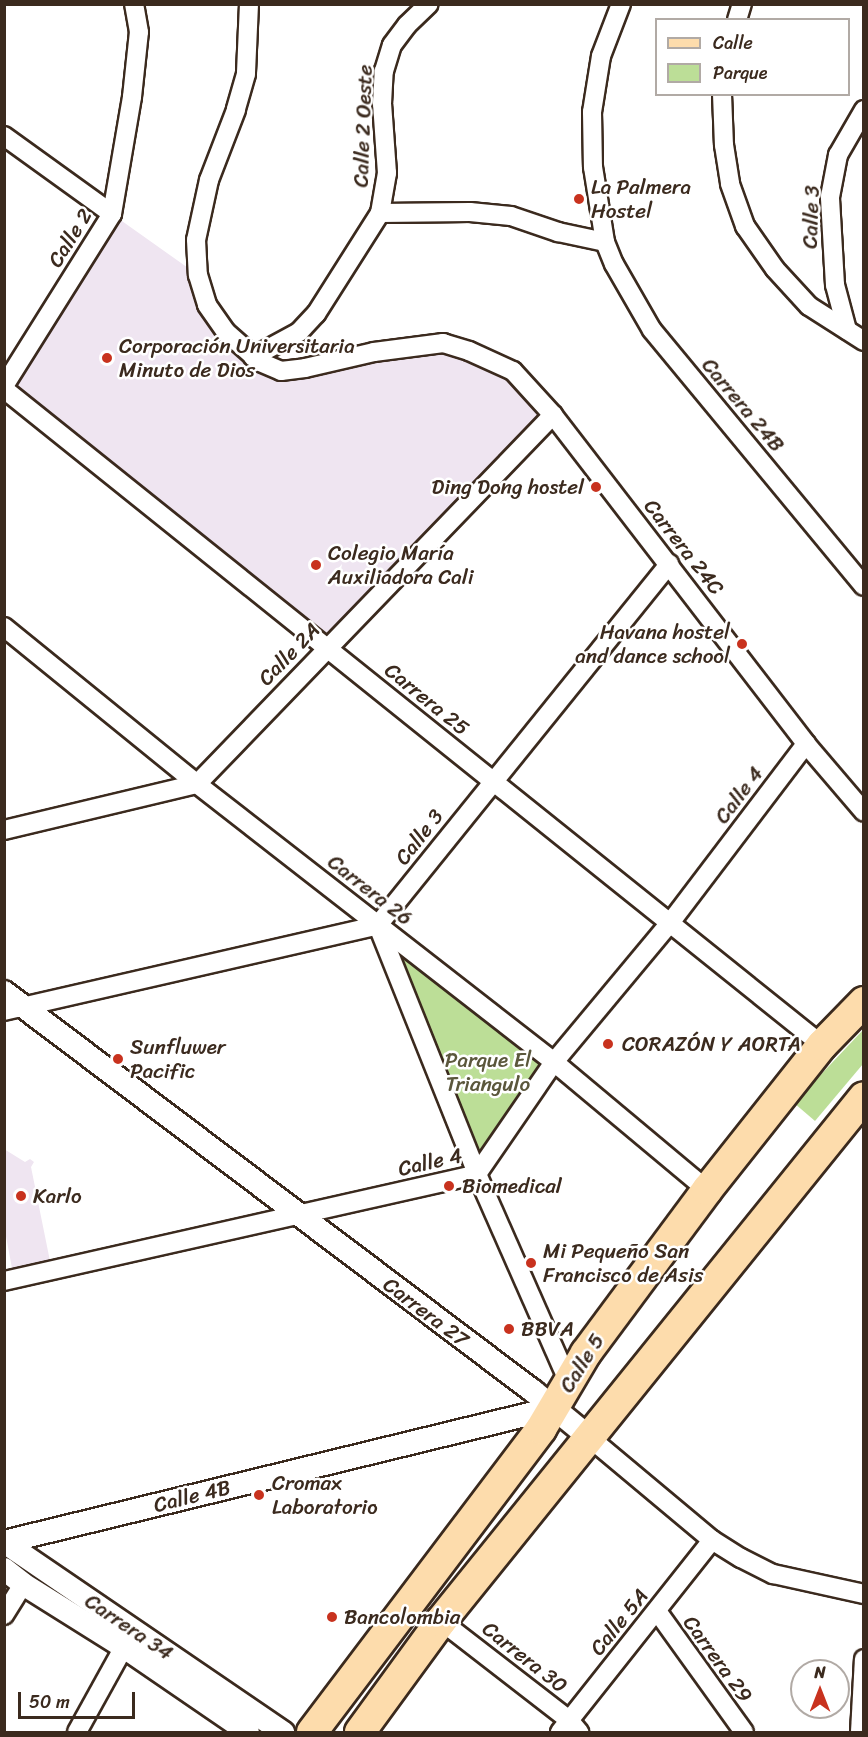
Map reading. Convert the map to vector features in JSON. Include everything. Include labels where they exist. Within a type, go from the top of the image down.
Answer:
[{"type":"main road","name":"Calle 5","points":[[312,1732],[561,1395],[586,1353],[707,1190],[822,1045],[864,1002]]},
{"type":"main road","points":[[360,1732],[441,1621],[864,1097]]},
{"type":"street","name":"Calle 2","points":[[4,388],[112,214],[132,97],[139,32],[134,4]]},
{"type":"street","points":[[249,4],[246,74],[236,110],[209,180],[196,240],[198,275],[207,305],[226,332],[253,357]]},
{"type":"street","name":"Carrera 24B","points":[[621,4],[601,56],[592,112],[593,167],[605,242],[614,264],[652,330],[864,586]]},
{"type":"street","name":"Calle 2 Oeste","points":[[253,357],[299,332],[316,314],[380,213],[387,173],[382,104],[384,71],[392,45],[425,6]]},
{"type":"street","points":[[722,96],[724,145],[730,183],[745,226],[775,269],[809,306],[864,341]]},
{"type":"street","name":"Calle 3","points":[[847,330],[834,285],[830,197],[838,155],[864,110]]},
{"type":"street","points":[[4,136],[112,214]]},
{"type":"street","points":[[380,213],[470,212],[510,216],[605,242]]},
{"type":"street","name":"Carrera 24C","points":[[253,357],[281,370],[305,368],[374,352],[443,343],[469,351],[513,370],[553,415],[806,744],[864,812]]},
{"type":"street","name":"Carrera 25","points":[[4,388],[822,1045]]},
{"type":"street","name":"Calle 2A","points":[[197,784],[553,415]]},
{"type":"street","name":"Calle 3","points":[[378,925],[492,780],[669,564]]},
{"type":"street","name":"Carrera 26","points":[[4,627],[197,784],[554,1062],[707,1190]]},
{"type":"street","name":"Calle 4","points":[[4,1281],[477,1174],[554,1062],[670,923],[806,744]]},
{"type":"street","points":[[4,830],[197,784]]},
{"type":"street","points":[[14,1009],[378,925],[477,1174],[561,1395]]},
{"type":"street","name":"Carrera 27","points":[[4,992],[14,1009],[296,1215],[561,1395],[590,1438],[712,1540],[773,1574],[864,1594]]},
{"type":"street","name":"Calle 4B","points":[[4,1542],[561,1395]]},
{"type":"street","name":"Calle 5A","points":[[570,1728],[712,1540]]},
{"type":"street","name":"Carrera 34","points":[[4,1542],[248,1732]]},
{"type":"street","name":"Carrera 34","points":[[4,1569],[23,1584],[129,1638],[283,1732]]},
{"type":"street","points":[[4,1616],[23,1584]]},
{"type":"street","name":"Carrera 29","points":[[657,1611],[744,1732]]},
{"type":"street","name":"Carrera 30","points":[[441,1621],[570,1728]]},
{"type":"street","points":[[77,1732],[129,1638]]},
{"type":"street","points":[[860,1732],[864,1659]]},
{"type":"shaded area","name":"Colegio María Auxiliadora Cali","points":[[112,214],[198,275],[207,305],[281,371],[417,346],[513,371],[553,415],[327,647],[5,389]]},
{"type":"shaded area","name":"Karlo","points":[[4,1149],[25,1162],[30,1159],[34,1162],[31,1167],[52,1271],[14,1279],[5,1231]]},
{"type":"green space","name":"Parque El Triangulo","points":[[378,925],[554,1062],[477,1174]]},
{"type":"green space","points":[[863,1030],[863,1064],[815,1121],[794,1103]]},
{"type":"place","name":"La Palmera Hostel","points":[[579,199]]},
{"type":"place","name":"Corporación Universitaria Minuto de Dios","points":[[107,358]]},
{"type":"place","name":"Ding Dong hostel","points":[[596,487]]},
{"type":"place","name":"Colegio María Auxiliadora Cali","points":[[316,565]]},
{"type":"place","name":"Havana hostel and dance school","points":[[742,644]]},
{"type":"place","name":"CORAZÓN Y AORTA","points":[[608,1044]]},
{"type":"place","name":"Sunfluwer Pacific","points":[[118,1059]]},
{"type":"place","name":"Biomedical","points":[[449,1186]]},
{"type":"place","name":"Karlo","points":[[21,1196]]},
{"type":"place","name":"Mi Pequeño San Francisco de Asis","points":[[531,1263]]},
{"type":"place","name":"BBVA","points":[[509,1329]]},
{"type":"place","name":"Cromax Laboratorio","points":[[259,1495]]},
{"type":"place","name":"Bancolombia","points":[[332,1617]]}]
